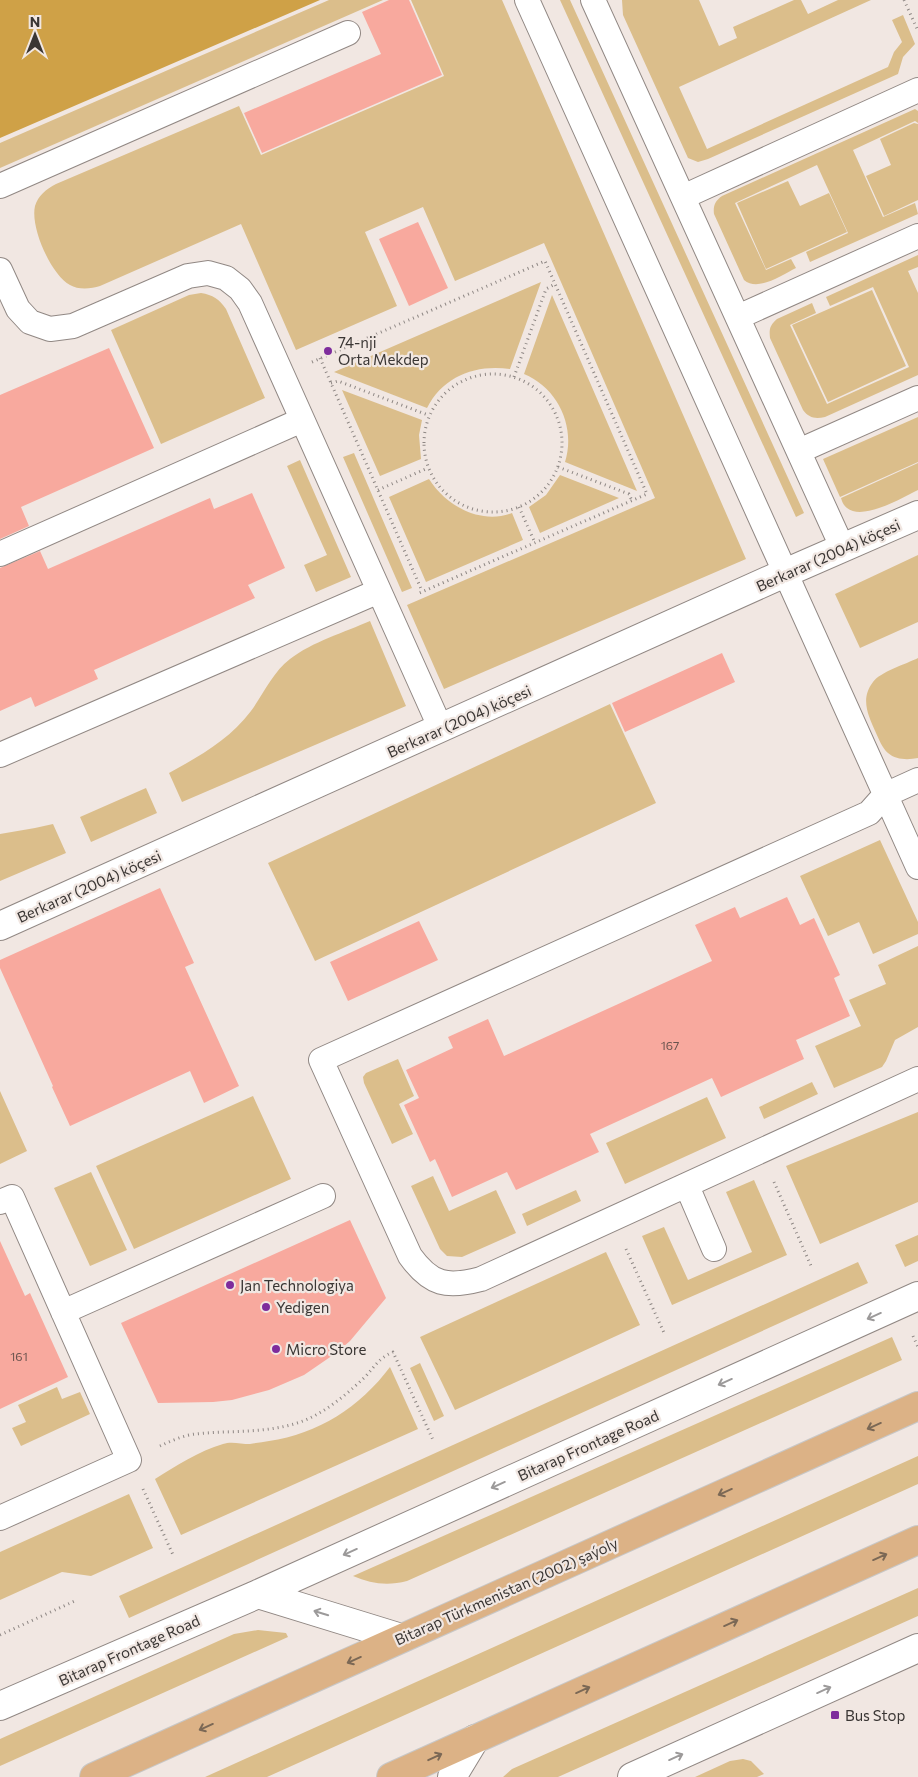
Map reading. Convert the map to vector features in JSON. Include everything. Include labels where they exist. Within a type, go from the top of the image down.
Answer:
[{"type":"main road","name":"Bitarap Türkmenistan (2002) şaýoly","points":[[94,1777],[918,1406]]},
{"type":"main road","points":[[391,1777],[918,1540]]},
{"type":"street","name":"Berkarar (2004) köçesi","points":[[0,926],[918,515]]},
{"type":"street","name":"Bitarap Frontage Road","points":[[0,1706],[258,1594],[918,1296]]},
{"type":"street","points":[[258,1594],[402,1638]]},
{"type":"street","points":[[632,1777],[918,1648]]},
{"type":"street","points":[[452,1777],[475,1739]]},
{"type":"lane","points":[[528,0],[918,867]]},
{"type":"lane","points":[[593,0],[843,549]]},
{"type":"lane","points":[[0,186],[348,33]]},
{"type":"lane","points":[[683,196],[918,90]]},
{"type":"lane","points":[[738,317],[918,236]]},
{"type":"lane","points":[[0,270],[18,310],[30,322],[50,329],[73,326],[188,276],[208,272],[226,278],[240,289],[250,303],[441,729]]},
{"type":"lane","points":[[799,451],[918,398]]},
{"type":"lane","points":[[0,554],[302,420]]},
{"type":"lane","points":[[0,755],[382,599]]},
{"type":"lane","points":[[918,780],[885,795],[869,813],[321,1060],[410,1256],[419,1268],[431,1278],[446,1284],[462,1284],[481,1279],[918,1080]]},
{"type":"lane","points":[[687,1186],[714,1249]]},
{"type":"lane","points":[[63,1312],[323,1196]]},
{"type":"lane","points":[[0,1202],[12,1197],[129,1460],[0,1518]]},
{"type":"path","points":[[904,0],[918,31]]},
{"type":"path","points":[[282,374],[545,261],[647,494],[422,592],[382,599]]},
{"type":"path","points":[[514,377],[546,289],[555,284]]},
{"type":"path","points":[[320,358],[422,592]]},
{"type":"path","points":[[484,374],[503,374],[514,377],[536,388],[548,400],[558,416],[562,434],[562,452],[558,467],[548,485],[535,498],[519,507],[502,511],[484,511],[466,507],[450,497],[438,484],[428,468],[424,451],[424,433],[429,416],[438,400],[451,388],[467,379],[484,374]]},
{"type":"path","points":[[331,383],[338,381],[429,416]]},
{"type":"path","points":[[558,467],[629,494],[632,501]]},
{"type":"path","points":[[378,490],[428,468]]},
{"type":"path","points":[[519,507],[535,543]]},
{"type":"path","points":[[760,1151],[812,1268]]},
{"type":"path","points":[[612,1219],[665,1335]]},
{"type":"path","points":[[174,1557],[129,1460],[170,1442],[195,1434],[250,1432],[302,1421],[321,1412],[340,1398],[367,1374],[382,1357],[393,1352],[433,1440]]},
{"type":"path","points":[[0,1635],[77,1600]]},
{"type":"shaded area","points":[[0,0],[320,0],[0,138]]},
{"type":"shaded area","points":[[329,0],[383,0],[0,168],[0,143]]},
{"type":"shaded area","points":[[411,0],[502,0],[746,559],[444,689],[407,605],[655,498],[544,243],[455,281],[423,207],[365,232],[397,306],[296,350],[241,224],[100,286],[77,288],[63,280],[49,261],[39,238],[34,215],[35,206],[40,196],[56,184],[239,106],[261,155],[444,76]]},
{"type":"shaded area","points":[[560,0],[570,0],[804,513],[796,517]]},
{"type":"shaded area","points":[[622,0],[699,0],[719,46],[737,38],[733,27],[794,0],[801,0],[808,14],[838,0],[871,0],[679,87],[707,149],[888,67],[894,52],[902,42],[892,20],[903,15],[915,44],[903,57],[898,74],[698,162],[688,158],[623,15]]},
{"type":"shaded area","points":[[915,109],[918,111],[918,123],[915,121],[853,150],[883,217],[915,203],[918,214],[810,262],[806,252],[848,233],[817,165],[735,203],[766,270],[791,259],[796,268],[763,283],[756,284],[744,280],[714,214],[714,206],[722,196]]},
{"type":"shaded area","points":[[914,123],[918,124],[918,200],[884,216],[866,176],[891,165],[880,139]]},
{"type":"shaded area","points":[[788,181],[800,206],[829,193],[847,232],[766,269],[737,203]]},
{"type":"shaded area","points":[[918,255],[918,267],[908,271],[918,293],[918,375],[825,417],[815,418],[808,415],[803,410],[770,338],[771,325],[777,319],[812,303],[816,313],[790,325],[827,404],[909,367],[873,287],[830,306],[826,297]]},
{"type":"shaded area","points":[[541,282],[510,369],[485,368],[451,380],[434,397],[427,408],[334,372]]},
{"type":"shaded area","points":[[872,290],[906,366],[828,402],[792,325]]},
{"type":"shaded area","points":[[201,293],[215,298],[226,309],[265,398],[161,444],[111,330],[189,295]]},
{"type":"shaded area","points":[[552,295],[637,491],[565,462],[568,449],[568,435],[566,422],[561,410],[555,399],[546,389],[536,380],[524,374]]},
{"type":"shaded area","points":[[342,390],[422,420],[419,435],[421,459],[380,476]]},
{"type":"shaded area","points":[[918,417],[918,462],[840,497],[823,459]]},
{"type":"shaded area","points":[[354,453],[412,588],[402,592],[343,457]]},
{"type":"shaded area","points":[[300,460],[351,577],[316,592],[304,565],[327,555],[287,466]]},
{"type":"shaded area","points":[[918,463],[918,490],[893,503],[863,512],[847,508],[843,503],[841,498]]},
{"type":"shaded area","points":[[560,475],[619,498],[540,533],[529,507],[546,495]]},
{"type":"shaded area","points":[[429,479],[445,497],[465,511],[488,517],[512,513],[523,540],[426,582],[389,497]]},
{"type":"shaded area","points":[[918,555],[918,622],[860,648],[835,594]]},
{"type":"shaded area","points":[[370,621],[406,706],[182,802],[169,773],[203,753],[234,730],[251,711],[279,670],[290,659],[318,642]]},
{"type":"shaded area","points":[[918,658],[918,758],[902,759],[891,755],[881,743],[868,713],[866,701],[869,688],[876,678]]},
{"type":"shaded area","points":[[610,704],[656,803],[315,961],[268,863]]},
{"type":"shaded area","points":[[146,788],[157,813],[91,842],[80,817]]},
{"type":"shaded area","points":[[53,824],[66,853],[0,881],[0,834]]},
{"type":"shaded area","points":[[880,840],[918,922],[918,934],[873,954],[859,922],[828,936],[800,876]]},
{"type":"shaded area","points":[[918,946],[918,1027],[895,1040],[882,1067],[834,1088],[815,1046],[861,1026],[849,1000],[886,984],[878,965]]},
{"type":"shaded area","points":[[398,1059],[414,1096],[399,1104],[413,1134],[392,1144],[363,1077],[366,1073]]},
{"type":"shaded area","points":[[812,1082],[818,1094],[764,1119],[759,1107]]},
{"type":"shaded area","points":[[0,1091],[27,1151],[0,1164]]},
{"type":"shaded area","points":[[253,1096],[291,1179],[134,1249],[96,1166]]},
{"type":"shaded area","points":[[707,1097],[726,1138],[625,1184],[606,1143]]},
{"type":"shaded area","points":[[918,1112],[918,1202],[820,1244],[786,1166]]},
{"type":"shaded area","points":[[91,1172],[127,1250],[90,1266],[54,1188]]},
{"type":"shaded area","points":[[433,1176],[449,1211],[496,1190],[516,1233],[462,1257],[447,1256],[440,1249],[411,1186]]},
{"type":"shaded area","points":[[754,1180],[787,1255],[672,1305],[642,1236],[664,1227],[688,1280],[752,1252],[726,1192]]},
{"type":"shaded area","points":[[576,1190],[581,1201],[527,1226],[522,1214]]},
{"type":"shaded area","points":[[918,1235],[918,1261],[905,1267],[895,1245]]},
{"type":"shaded area","points":[[606,1252],[640,1325],[455,1410],[420,1337]]},
{"type":"shaded area","points":[[858,1262],[868,1283],[129,1618],[119,1596]]},
{"type":"shaded area","points":[[892,1337],[902,1360],[407,1581],[380,1583],[366,1581],[353,1576]]},
{"type":"shaded area","points":[[420,1363],[444,1416],[434,1421],[410,1368]]},
{"type":"shaded area","points":[[390,1367],[418,1429],[181,1535],[155,1479],[196,1455],[226,1443],[250,1444],[269,1441],[304,1432],[321,1425],[351,1406]]},
{"type":"shaded area","points":[[57,1387],[62,1399],[80,1392],[90,1414],[21,1446],[12,1428],[26,1422],[18,1405]]},
{"type":"shaded area","points":[[918,1456],[918,1484],[267,1777],[205,1777]]},
{"type":"shaded area","points":[[129,1494],[153,1548],[91,1576],[62,1572],[0,1600],[0,1552]]},
{"type":"shaded area","points":[[918,1588],[918,1616],[558,1777],[503,1777],[512,1769]]},
{"type":"shaded area","points":[[258,1630],[286,1633],[288,1637],[0,1766],[0,1739],[234,1634]]},
{"type":"shaded area","points":[[743,1759],[751,1761],[764,1774],[757,1777],[695,1777],[730,1761]]},
{"type":"building","points":[[389,0],[409,0],[442,75],[262,153],[244,113],[381,54],[362,12]]},
{"type":"building","points":[[418,222],[448,288],[409,306],[379,239]]},
{"type":"building","points":[[109,348],[154,448],[21,507],[29,526],[0,539],[0,395]]},
{"type":"building","points":[[252,493],[285,568],[248,585],[255,598],[94,670],[98,679],[35,707],[31,697],[0,711],[0,568],[40,551],[48,569],[210,498],[214,509]]},
{"type":"building","points":[[722,653],[735,682],[625,732],[612,703]]},
{"type":"building","points":[[160,888],[194,963],[185,967],[239,1086],[204,1103],[190,1071],[70,1126],[0,968],[0,960]]},
{"type":"building","points":[[787,897],[800,925],[814,918],[840,975],[834,978],[850,1016],[796,1040],[804,1059],[721,1097],[712,1078],[590,1134],[599,1152],[516,1190],[507,1172],[452,1197],[435,1159],[430,1162],[404,1105],[419,1098],[406,1070],[453,1048],[448,1037],[488,1019],[504,1056],[712,961],[695,925],[735,907],[740,918]]},
{"type":"building","points":[[419,921],[438,960],[348,1001],[330,962]]},
{"type":"building","name":"Yedigen","points":[[350,1220],[386,1298],[350,1341],[304,1375],[269,1390],[232,1400],[158,1403],[121,1323]]},
{"type":"building","points":[[0,1241],[25,1296],[30,1293],[68,1377],[0,1409]]},
{"type":"place","name":"74-nji Orta Mekdep","points":[[328,351]]},
{"type":"place","name":"Jan Technologiya","points":[[230,1285]]},
{"type":"place","name":"Yedigen","points":[[266,1307]]},
{"type":"place","name":"Micro Store","points":[[276,1349]]},
{"type":"place","name":"Bus Stop","points":[[835,1715]]}]
